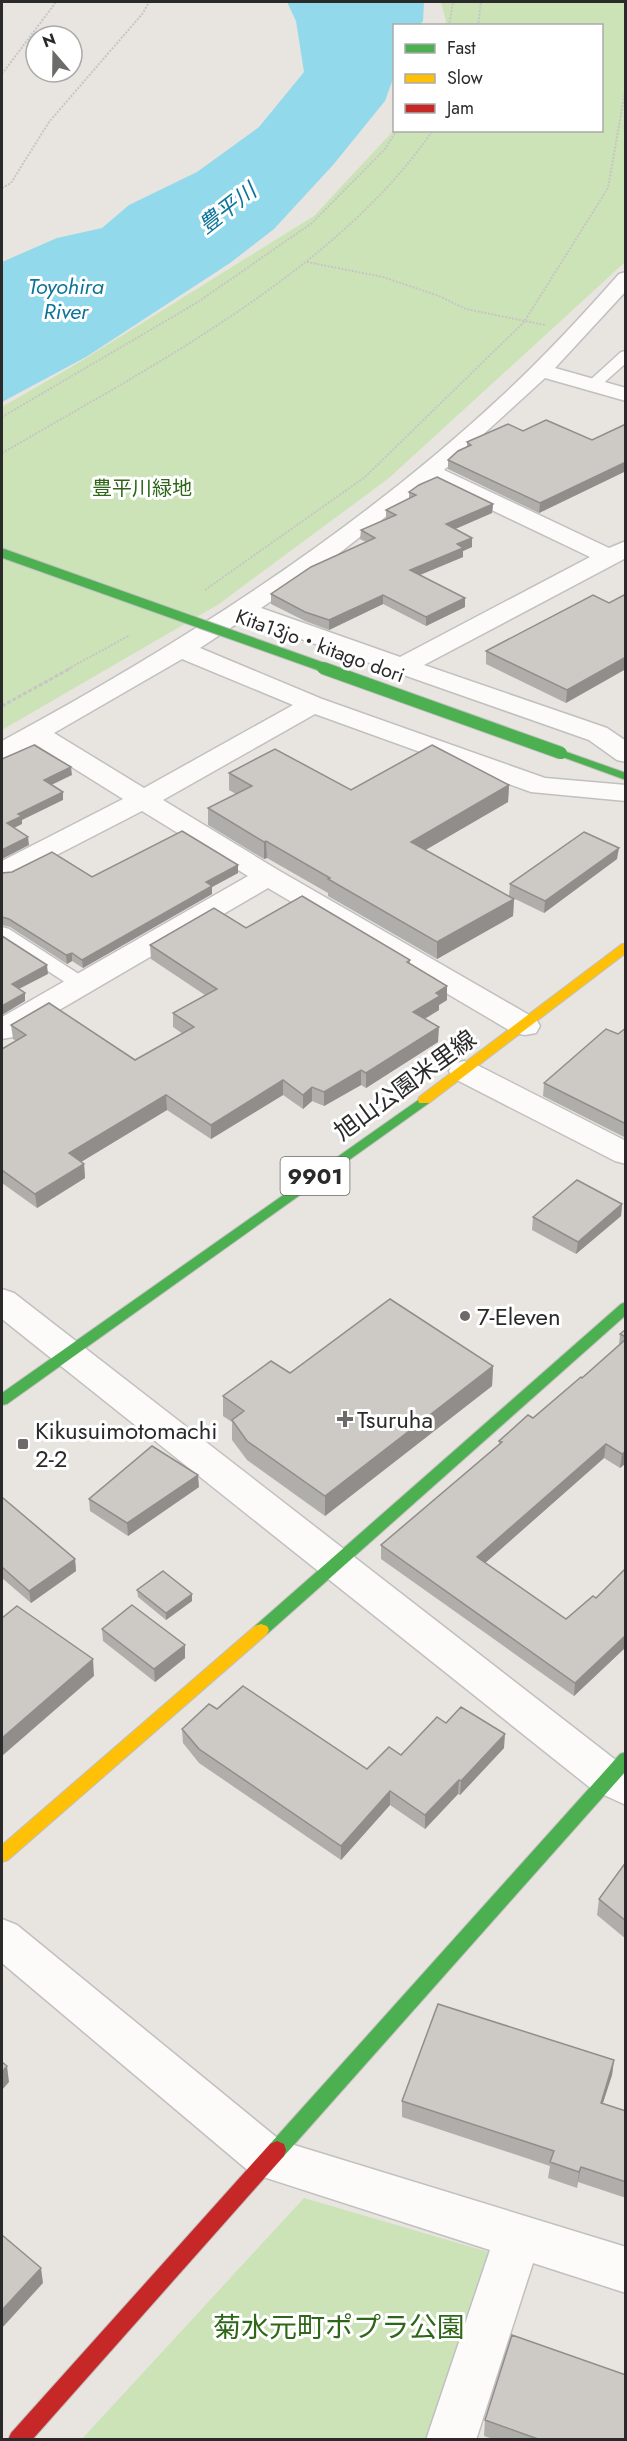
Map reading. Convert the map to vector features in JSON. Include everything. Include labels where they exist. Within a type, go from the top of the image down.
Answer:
[{"type":"street","points":[[2,751],[180,649],[243,610],[333,547],[430,472],[494,416],[626,278]]},
{"type":"street","points":[[601,306],[626,314]]},
{"type":"street","points":[[540,370],[626,395]]},
{"type":"street","points":[[430,472],[617,553]]},
{"type":"street","name":"Kita13jo・kitago dori","points":[[2,553],[626,777]]},
{"type":"street","points":[[402,666],[617,553]]},
{"type":"street","points":[[243,610],[598,734],[626,754]]},
{"type":"street","points":[[180,649],[313,704],[541,786],[626,793]]},
{"type":"street","points":[[2,872],[144,799],[313,704]]},
{"type":"street","points":[[35,733],[268,876],[525,1026]]},
{"type":"street","points":[[2,1030],[268,876]]},
{"type":"street","name":"旭山公園米里線","points":[[2,1400],[464,1071],[626,947]]},
{"type":"street","points":[[464,1071],[626,1154]]},
{"type":"street","points":[[2,1301],[336,1565],[619,1775],[267,2158],[18,2439]]},
{"type":"street","points":[[2,1854],[336,1565],[626,1307]]},
{"type":"street","points":[[2,1938],[267,2158],[626,2270]]},
{"type":"street","points":[[451,2439],[519,2235]]},
{"type":"lane","points":[[593,385],[626,356]]},
{"type":"lane","points":[[2,933],[81,984]]},
{"type":"path","points":[[2,74],[56,2]]},
{"type":"path","points":[[2,188],[11,183],[48,122],[143,13],[149,2]]},
{"type":"path","points":[[449,24],[453,2]]},
{"type":"path","points":[[478,24],[481,2]]},
{"type":"path","points":[[205,590],[364,477],[524,322],[608,188],[626,86]]},
{"type":"path","points":[[2,417],[198,302],[312,223],[385,149],[396,132]]},
{"type":"path","points":[[2,453],[192,341],[306,262],[376,199],[405,168],[432,132]]},
{"type":"path","points":[[306,262],[383,278],[439,296],[466,309],[524,322],[577,330]]},
{"type":"path","points":[[2,706],[130,635]]},
{"type":"green space","name":"豊平川緑地","points":[[441,2],[625,2],[624,263],[389,478],[219,604],[2,730],[2,407],[73,366],[314,216],[393,131],[603,132],[603,24],[445,24]]},
{"type":"green space","name":"菊水元町ポプラ公園","points":[[304,2198],[492,2253],[428,2439],[81,2440]]},
{"type":"water","name":"Toyohira River","points":[[287,2],[424,2],[421,24],[393,24],[393,79],[385,101],[333,165],[274,229],[230,263],[86,357],[2,402],[2,262],[57,238],[102,228],[129,205],[197,172],[259,127],[304,72],[296,21]]},
{"type":"building","points":[[546,420],[592,440],[626,424],[626,462],[540,503],[448,460],[458,451],[471,445],[467,442],[508,424],[523,431]]},
{"type":"building","points":[[437,477],[493,504],[446,524],[472,538],[457,544],[463,548],[410,570],[465,598],[426,617],[383,595],[329,620],[305,612],[271,594],[311,567],[375,538],[361,530],[396,515],[386,510],[416,495],[409,492]]},
{"type":"building","points":[[626,594],[626,657],[567,690],[486,651],[593,595],[609,603]]},
{"type":"building","points":[[34,745],[71,767],[44,780],[63,792],[18,814],[22,816],[7,823],[28,837],[2,850],[2,759]]},
{"type":"building","points":[[432,745],[509,785],[411,842],[514,899],[437,942],[208,808],[252,786],[229,773],[275,749],[351,790]]},
{"type":"building","points":[[182,831],[238,865],[206,882],[212,886],[82,960],[72,953],[66,955],[9,919],[2,917],[2,873],[12,872],[52,852],[92,877]]},
{"type":"building","points":[[584,832],[619,848],[545,901],[510,884]]},
{"type":"building","points":[[302,896],[410,960],[407,962],[447,986],[436,993],[440,996],[413,1012],[439,1027],[366,1073],[361,1070],[324,1092],[312,1087],[303,1095],[283,1080],[211,1125],[166,1095],[69,1153],[84,1164],[35,1194],[2,1170],[2,1049],[26,1035],[11,1025],[49,1003],[135,1060],[194,1027],[173,1013],[217,989],[150,945],[214,908],[246,928]]},
{"type":"building","points":[[2,936],[47,965],[12,984],[25,993],[2,1006]]},
{"type":"building","points":[[626,1028],[626,1124],[544,1083],[606,1029],[618,1034]]},
{"type":"building","points":[[577,1180],[622,1204],[578,1242],[533,1217]]},
{"type":"building","points":[[390,1299],[493,1366],[325,1496],[247,1441],[232,1420],[244,1411],[223,1396],[271,1361],[290,1373]]},
{"type":"building","points":[[626,1329],[626,1337],[620,1334]]},
{"type":"building","points":[[626,1339],[626,1451],[622,1454],[606,1444],[477,1557],[566,1619],[593,1596],[596,1598],[626,1568],[626,1635],[575,1683],[381,1545],[502,1442],[499,1441],[528,1415],[533,1418]]},
{"type":"building","points":[[152,1446],[198,1475],[127,1523],[89,1499]]},
{"type":"building","points":[[3,1498],[75,1559],[29,1591],[2,1567]]},
{"type":"building","points":[[163,1571],[192,1594],[166,1613],[137,1590]]},
{"type":"building","points":[[132,1605],[185,1645],[154,1669],[102,1629]]},
{"type":"building","points":[[17,1606],[93,1659],[2,1738],[2,1618]]},
{"type":"building","points":[[243,1686],[367,1769],[389,1747],[401,1755],[437,1717],[446,1723],[461,1707],[505,1734],[425,1815],[390,1791],[341,1846],[199,1749],[182,1729],[209,1704],[217,1709]]},
{"type":"building","points":[[626,1862],[626,1921],[599,1899]]},
{"type":"building","points":[[438,2004],[614,2060],[601,2103],[626,2111],[626,2182],[581,2167],[579,2172],[550,2162],[554,2151],[402,2101]]},
{"type":"building","points":[[2,2062],[7,2066],[2,2072]]},
{"type":"building","points":[[2,2235],[41,2268],[2,2310]]},
{"type":"building","points":[[512,2335],[626,2375],[626,2439],[538,2439],[485,2420]]},
{"type":"traffic: fast","points":[[2,553],[561,753]]},
{"type":"traffic: fast","points":[[561,753],[626,777]]},
{"type":"traffic: fast","points":[[2,1400],[424,1100]]},
{"type":"traffic: fast","points":[[261,1630],[626,1307]]},
{"type":"traffic: fast","points":[[277,2150],[626,1759]]},
{"type":"traffic: slow","points":[[424,1100],[626,947]]},
{"type":"traffic: slow","points":[[2,1855],[261,1630]]},
{"type":"traffic: jam","points":[[18,2440],[277,2150]]},
{"type":"place","name":"7-Eleven","points":[[465,1316]]},
{"type":"place","name":"Tsuruha","points":[[345,1419]]},
{"type":"place","name":"Kikusuimotomachi 2-2","points":[[23,1444]]},
{"type":"water label","name":"豊平川","points":[[227,208]]}]
